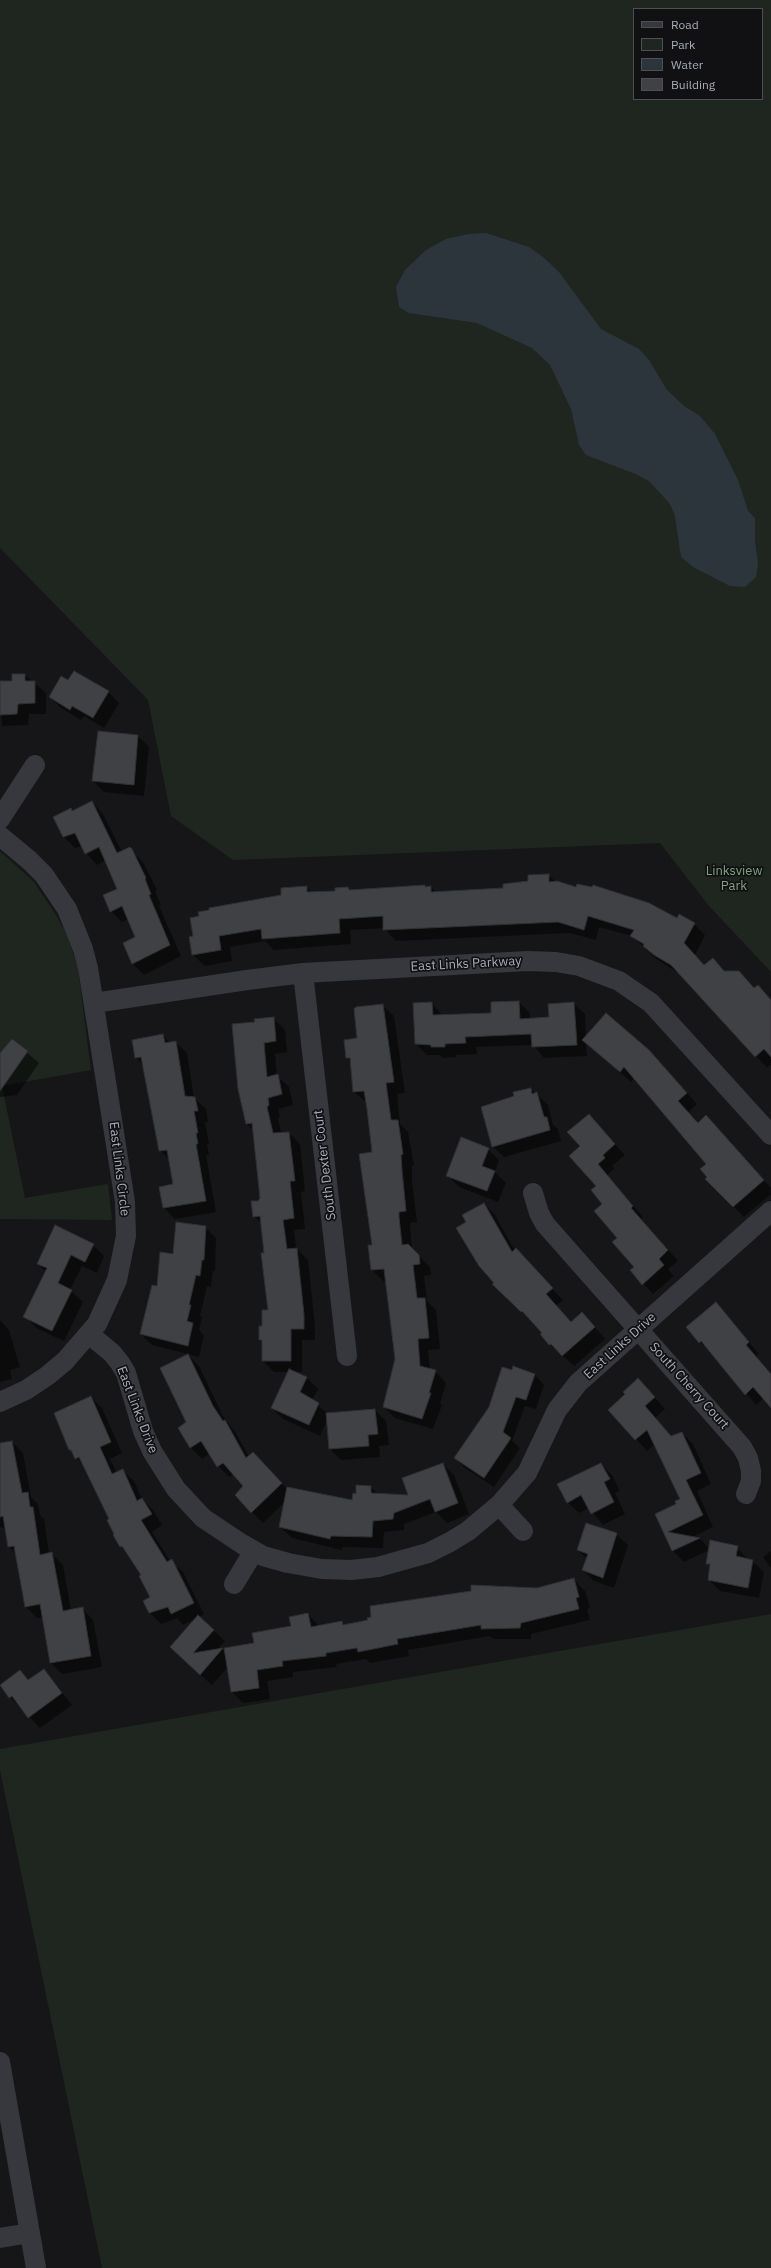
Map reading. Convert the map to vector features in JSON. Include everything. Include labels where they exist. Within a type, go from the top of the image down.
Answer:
[{"type":"street","points":[[0,819],[35,765]]},
{"type":"street","name":"East Links Circle","points":[[0,836],[29,860],[44,875],[66,909],[83,949],[94,1003],[125,1202],[126,1236],[117,1280],[97,1324],[65,1361],[47,1376],[26,1390],[0,1402]]},
{"type":"street","name":"East Links Parkway","points":[[94,1003],[303,973],[528,961],[556,962],[600,973],[630,988],[651,1003],[771,1135]]},
{"type":"street","name":"South Dexter Court","points":[[303,973],[347,1356]]},
{"type":"street","name":"South Cherry Court","points":[[533,1193],[539,1213],[545,1224],[742,1447],[748,1458],[751,1471],[751,1481],[746,1494]]},
{"type":"street","name":"East Links Drive","points":[[89,1334],[112,1353],[126,1373],[143,1431],[159,1464],[176,1489],[203,1518],[254,1551],[288,1563],[322,1569],[351,1570],[378,1567],[428,1553],[450,1542],[468,1531],[499,1505],[527,1473],[557,1410],[566,1396],[578,1383],[771,1211]]},
{"type":"street","points":[[499,1505],[523,1531]]},
{"type":"street","points":[[234,1584],[254,1551]]},
{"type":"street","points":[[0,2062],[2,2082],[36,2268]]},
{"type":"street","points":[[0,2238],[30,2233]]},
{"type":"green space","name":"Linksview Park","points":[[0,0],[771,0],[771,972],[709,906],[660,843],[233,860],[171,816],[148,700],[0,548]]},
{"type":"green space","points":[[0,851],[34,882],[56,915],[67,935],[78,968],[91,1070],[2,1086],[25,1198],[108,1184],[112,1220],[0,1219]]},
{"type":"green space","points":[[771,1614],[771,2268],[102,2268],[0,1770],[0,1749]]},
{"type":"water","points":[[486,233],[529,247],[543,257],[559,272],[601,329],[639,349],[649,360],[667,390],[684,406],[700,416],[715,434],[738,480],[748,511],[755,518],[755,541],[758,564],[756,577],[745,587],[730,586],[693,567],[681,557],[675,516],[670,504],[650,482],[638,475],[586,455],[579,445],[571,409],[550,365],[532,348],[477,323],[409,313],[399,307],[396,287],[405,270],[426,250],[446,239],[468,234]]},
{"type":"building","points":[[74,671],[109,691],[93,718],[72,706],[70,710],[49,697],[61,676],[68,680]]},
{"type":"building","points":[[12,674],[25,674],[25,681],[35,681],[35,703],[18,704],[17,714],[0,715],[0,681],[12,681]]},
{"type":"building","points":[[98,731],[138,735],[134,785],[92,781]]},
{"type":"building","points":[[92,801],[117,853],[130,847],[132,849],[146,878],[145,879],[151,894],[149,895],[170,945],[132,964],[123,943],[135,937],[122,906],[110,912],[103,895],[117,889],[99,847],[85,854],[75,833],[63,837],[53,817],[71,808],[72,811]]},
{"type":"building","points":[[549,874],[549,882],[557,881],[576,887],[577,884],[592,887],[593,885],[649,903],[677,918],[679,914],[695,923],[684,943],[704,965],[713,958],[724,971],[739,971],[754,988],[758,985],[771,1000],[771,1057],[764,1049],[755,1057],[671,965],[654,955],[643,946],[644,944],[630,936],[634,930],[588,916],[584,930],[558,922],[383,930],[383,916],[339,919],[340,933],[262,939],[261,929],[219,936],[221,950],[192,955],[189,937],[193,936],[190,918],[199,916],[198,912],[209,910],[209,908],[281,895],[281,888],[307,886],[307,892],[335,891],[335,888],[348,887],[349,890],[425,885],[425,887],[431,886],[431,892],[503,888],[503,884],[528,881],[528,875]]},
{"type":"building","points":[[519,1001],[520,1019],[549,1017],[548,1004],[574,1002],[577,1045],[532,1047],[531,1034],[465,1037],[466,1043],[445,1044],[445,1047],[431,1047],[431,1045],[415,1044],[413,1003],[432,1002],[433,1015],[491,1013],[491,1002]]},
{"type":"building","points":[[383,1004],[394,1082],[386,1083],[391,1120],[398,1120],[403,1154],[401,1155],[406,1211],[399,1212],[402,1245],[408,1244],[419,1255],[420,1264],[413,1265],[417,1298],[425,1298],[429,1338],[418,1339],[420,1366],[436,1370],[429,1393],[431,1393],[422,1419],[383,1407],[395,1359],[384,1269],[371,1270],[368,1245],[372,1245],[359,1154],[372,1152],[367,1109],[364,1091],[353,1092],[350,1058],[346,1058],[344,1040],[357,1038],[354,1009],[356,1007]]},
{"type":"building","points":[[606,1013],[649,1050],[687,1093],[678,1101],[698,1123],[706,1115],[764,1180],[733,1207],[705,1179],[707,1177],[700,1169],[706,1164],[624,1067],[620,1072],[582,1040]]},
{"type":"building","points":[[274,1017],[276,1041],[264,1043],[267,1077],[278,1074],[282,1094],[268,1098],[269,1105],[267,1107],[273,1133],[289,1132],[295,1181],[290,1181],[294,1218],[283,1220],[287,1249],[297,1248],[304,1315],[304,1329],[291,1329],[291,1361],[262,1361],[262,1340],[259,1340],[259,1326],[262,1326],[262,1310],[268,1310],[261,1253],[264,1253],[260,1216],[253,1217],[251,1201],[258,1201],[260,1198],[252,1123],[246,1124],[238,1089],[232,1024],[255,1022],[254,1019]]},
{"type":"building","points":[[163,1034],[165,1043],[176,1041],[185,1096],[195,1097],[198,1111],[194,1111],[198,1133],[196,1133],[198,1144],[196,1144],[206,1201],[163,1208],[159,1187],[173,1184],[167,1150],[159,1151],[141,1057],[135,1058],[132,1040]]},
{"type":"building","points":[[12,1039],[28,1051],[0,1091],[0,1053]]},
{"type":"building","points":[[531,1088],[532,1094],[537,1092],[544,1117],[547,1117],[550,1130],[492,1147],[481,1107],[514,1096],[513,1092]]},
{"type":"building","points":[[589,1114],[615,1144],[603,1155],[605,1158],[598,1164],[633,1206],[631,1208],[668,1250],[659,1259],[664,1265],[642,1285],[630,1270],[634,1267],[612,1242],[617,1238],[594,1211],[602,1204],[591,1190],[596,1186],[569,1156],[580,1146],[567,1132]]},
{"type":"building","points":[[461,1137],[489,1148],[482,1166],[495,1171],[487,1191],[446,1176]]},
{"type":"building","points":[[484,1203],[512,1252],[516,1248],[553,1288],[546,1294],[571,1322],[582,1312],[595,1327],[562,1356],[551,1344],[549,1345],[540,1334],[542,1333],[522,1311],[521,1312],[492,1284],[494,1283],[479,1266],[456,1228],[466,1222],[462,1215]]},
{"type":"building","points":[[176,1222],[206,1226],[204,1260],[202,1260],[200,1276],[196,1275],[189,1305],[191,1305],[187,1321],[193,1323],[188,1346],[140,1334],[152,1285],[157,1286],[160,1252],[173,1254]]},
{"type":"building","points":[[55,1225],[94,1244],[85,1262],[71,1255],[58,1283],[72,1290],[52,1331],[23,1317],[47,1268],[37,1264]]},
{"type":"building","points":[[716,1302],[749,1342],[746,1345],[771,1374],[771,1408],[753,1387],[745,1395],[701,1341],[699,1343],[686,1327]]},
{"type":"building","points":[[188,1354],[213,1406],[223,1421],[225,1420],[246,1458],[253,1452],[282,1483],[251,1513],[235,1495],[243,1486],[223,1463],[217,1467],[201,1441],[190,1448],[178,1428],[186,1422],[160,1368]]},
{"type":"building","points":[[513,1366],[535,1374],[526,1400],[516,1397],[503,1432],[511,1438],[484,1478],[454,1458],[489,1407],[502,1367],[512,1370]]},
{"type":"building","points":[[289,1369],[307,1377],[300,1392],[319,1403],[309,1425],[271,1408]]},
{"type":"building","points":[[638,1378],[655,1397],[645,1406],[671,1436],[682,1432],[701,1473],[686,1480],[703,1515],[668,1532],[700,1538],[672,1551],[655,1514],[676,1504],[675,1501],[680,1499],[647,1430],[635,1440],[608,1410],[625,1394],[623,1392]]},
{"type":"building","points":[[91,1396],[111,1442],[100,1447],[112,1474],[123,1469],[137,1501],[142,1498],[152,1514],[141,1520],[167,1562],[172,1559],[194,1603],[171,1614],[168,1607],[149,1613],[143,1601],[150,1597],[139,1576],[141,1575],[113,1535],[114,1534],[107,1520],[109,1519],[79,1457],[75,1459],[71,1450],[69,1450],[54,1413]]},
{"type":"building","points":[[375,1409],[378,1434],[368,1435],[369,1446],[329,1449],[326,1413]]},
{"type":"building","points":[[12,1441],[22,1493],[28,1492],[30,1507],[33,1507],[40,1555],[52,1552],[63,1611],[83,1607],[91,1656],[50,1663],[40,1604],[25,1607],[14,1546],[8,1547],[3,1516],[0,1517],[0,1443]]},
{"type":"building","points":[[443,1463],[458,1503],[435,1512],[430,1499],[394,1513],[393,1519],[373,1521],[372,1537],[331,1536],[330,1539],[279,1527],[287,1487],[352,1500],[353,1493],[356,1494],[356,1485],[371,1486],[371,1493],[408,1495],[402,1478]]},
{"type":"building","points":[[601,1463],[610,1479],[604,1482],[614,1502],[591,1514],[581,1495],[567,1503],[557,1484]]},
{"type":"building","points":[[586,1523],[617,1533],[603,1578],[582,1570],[588,1554],[577,1550]]},
{"type":"building","points":[[710,1540],[738,1546],[736,1556],[753,1560],[748,1588],[708,1580],[710,1564],[706,1564]]},
{"type":"building","points":[[574,1578],[579,1597],[576,1598],[579,1609],[521,1623],[520,1628],[481,1629],[481,1625],[397,1639],[398,1644],[358,1652],[357,1648],[326,1653],[326,1656],[282,1661],[283,1666],[257,1670],[259,1688],[231,1692],[224,1648],[254,1643],[252,1633],[291,1626],[289,1617],[308,1613],[311,1627],[342,1621],[343,1625],[368,1620],[367,1618],[371,1617],[370,1606],[471,1591],[471,1585],[537,1588]]},
{"type":"building","points":[[198,1615],[214,1630],[193,1653],[223,1648],[200,1675],[170,1647]]},
{"type":"building","points":[[44,1669],[62,1693],[28,1718],[12,1696],[9,1698],[0,1685],[20,1670],[28,1680]]}]
